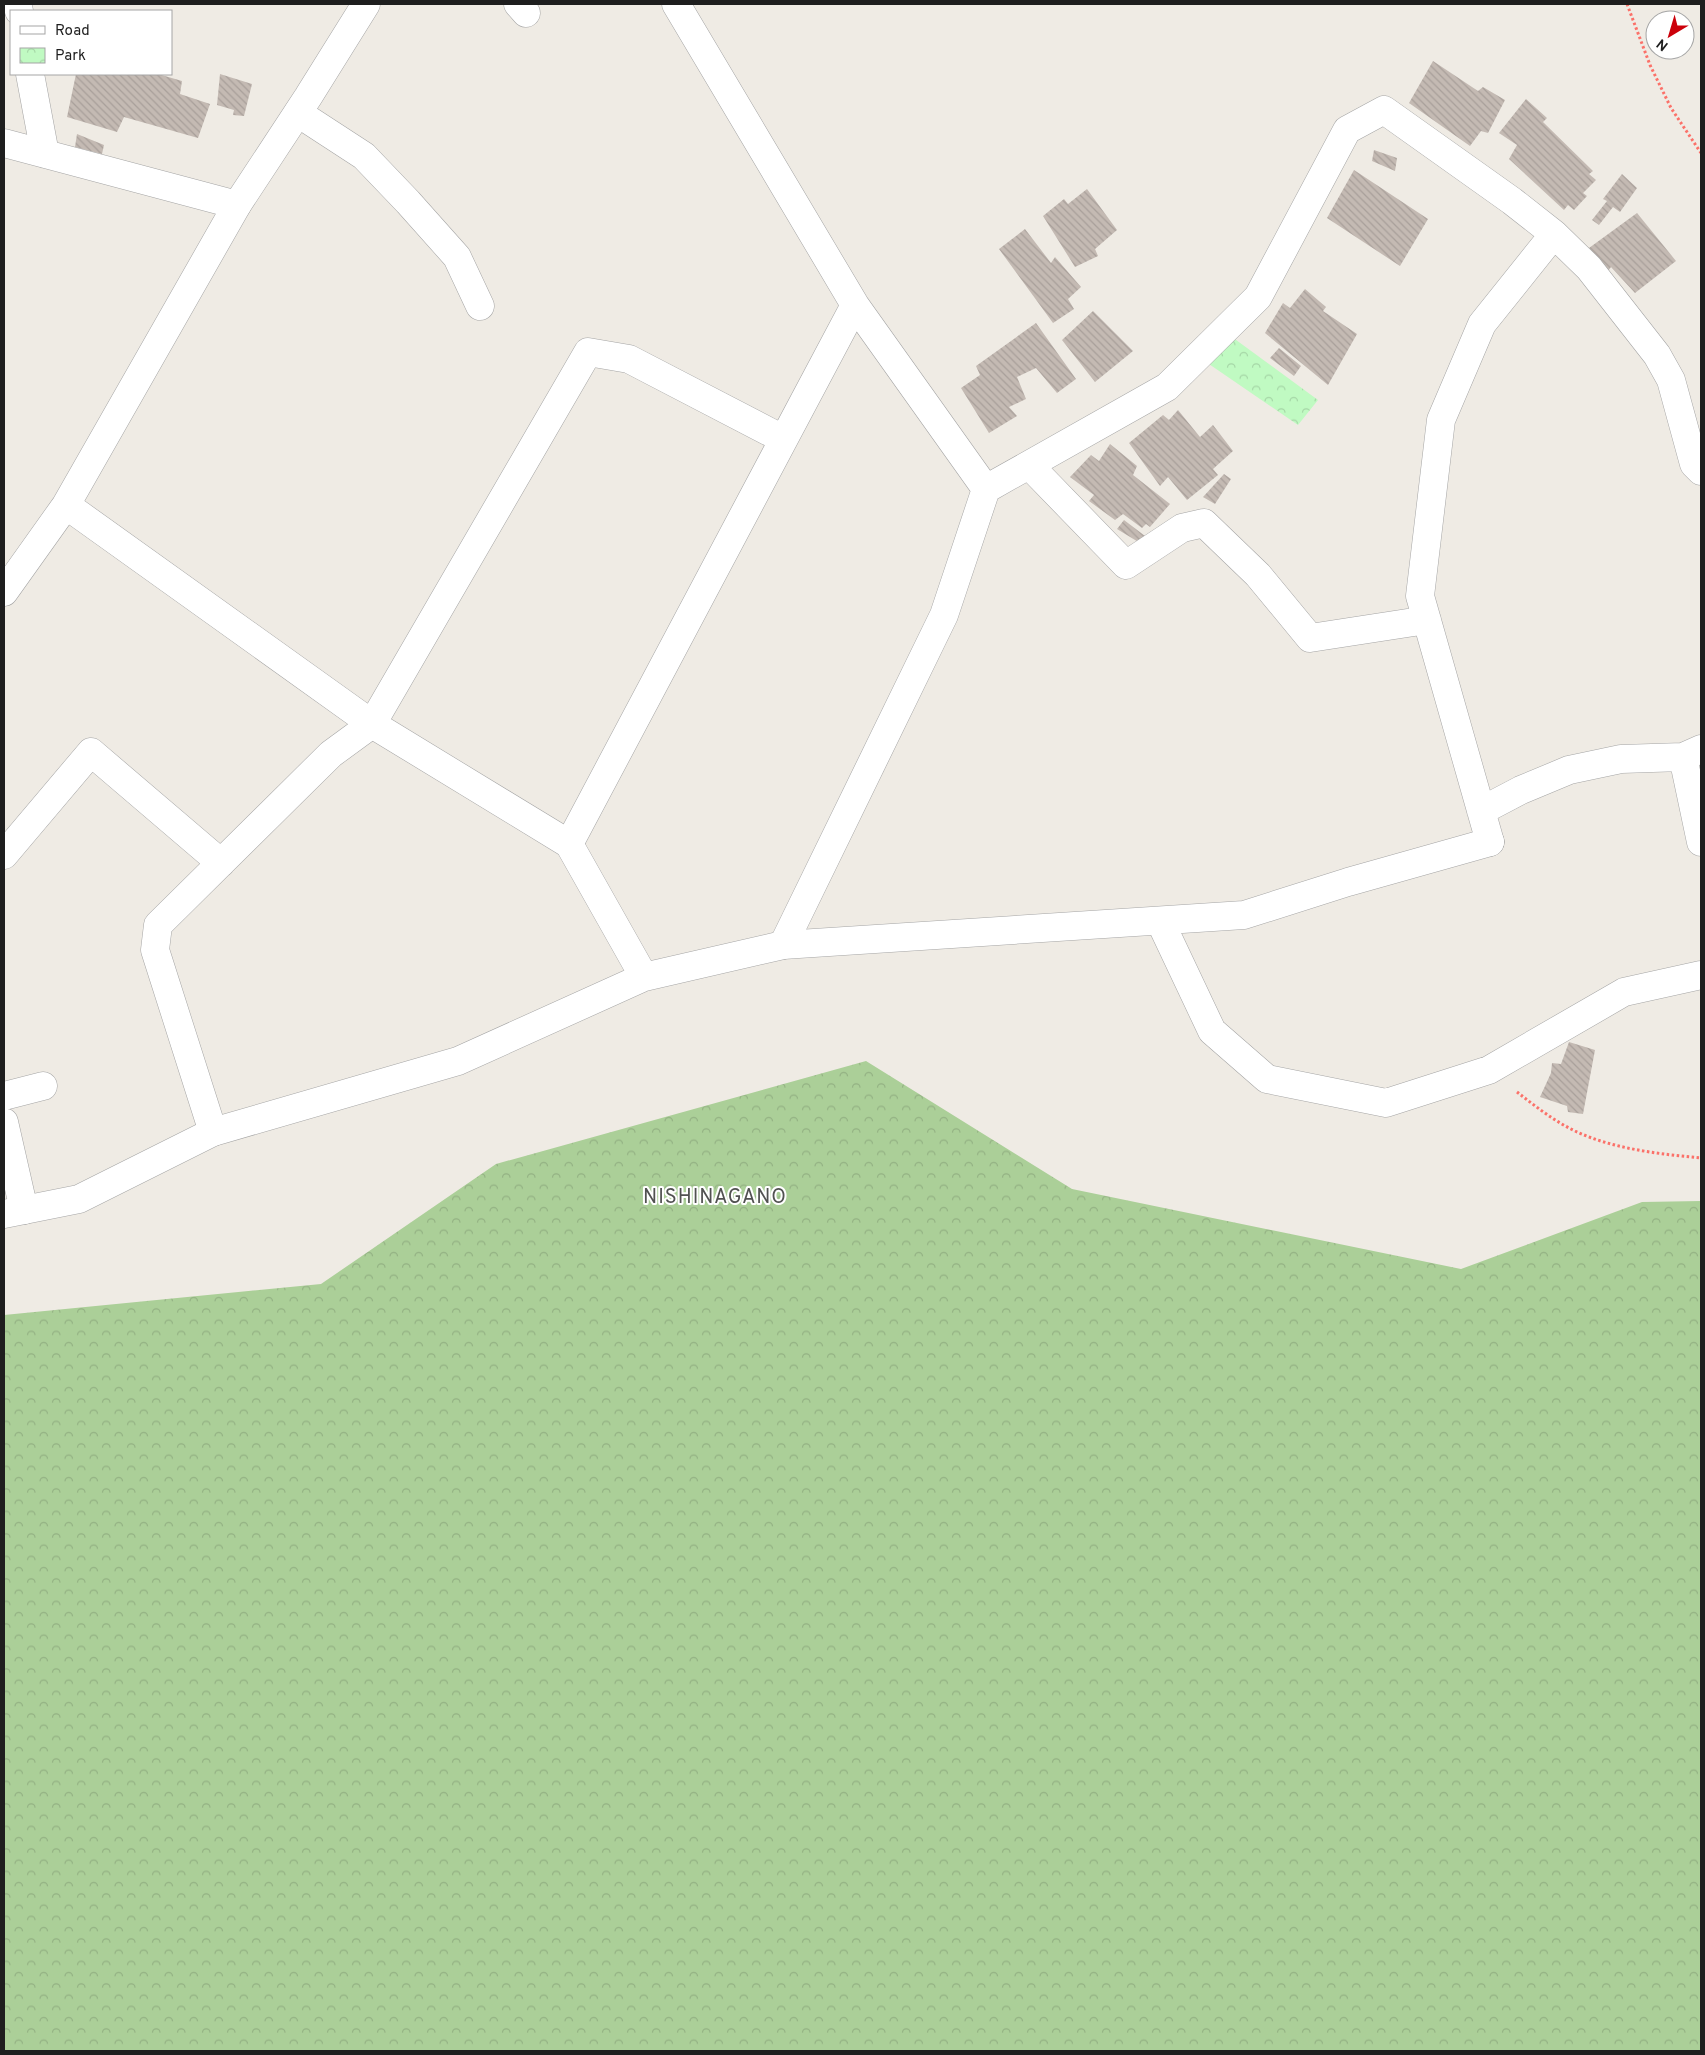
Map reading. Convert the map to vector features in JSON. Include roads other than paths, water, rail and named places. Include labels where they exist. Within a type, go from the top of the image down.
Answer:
[{"type":"street","points":[[4,592],[66,505],[237,205],[298,113],[366,4]]},
{"type":"street","points":[[676,4],[855,305],[986,489]]},
{"type":"street","points":[[30,75],[45,154]]},
{"type":"street","points":[[784,945],[944,615],[986,489],[1167,387],[1258,297],[1347,130],[1384,110],[1512,201],[1554,234],[1589,268],[1657,355],[1671,380],[1694,464],[1701,471]]},
{"type":"street","points":[[298,113],[364,156],[408,202],[457,258],[480,306]]},
{"type":"street","points":[[4,143],[237,205]]},
{"type":"street","points":[[4,1122],[14,1212],[79,1198],[213,1132],[458,1060],[644,977],[784,945],[1244,915],[1348,882],[1490,842],[1420,596],[1442,420],[1482,324],[1554,234]]},
{"type":"street","points":[[570,844],[855,305]]},
{"type":"street","points":[[213,1132],[155,950],[158,925],[331,754],[372,724],[588,352],[629,359],[784,439]]},
{"type":"street","points":[[1029,465],[1126,564],[1182,528],[1204,523],[1258,575],[1310,638],[1427,620]]},
{"type":"street","points":[[66,505],[372,724],[570,844],[644,977]]},
{"type":"street","points":[[4,855],[91,752],[221,863]]},
{"type":"street","points":[[1481,811],[1521,790],[1569,770],[1621,759],[1692,753],[1701,842]]},
{"type":"street","points":[[1160,921],[1212,1031],[1267,1079],[1386,1103],[1489,1070],[1624,992],[1701,975]]},
{"type":"street","points":[[4,1096],[43,1086]]},
{"type":"district","name":"NISHINAGANO","points":[[715,1196]]}]
